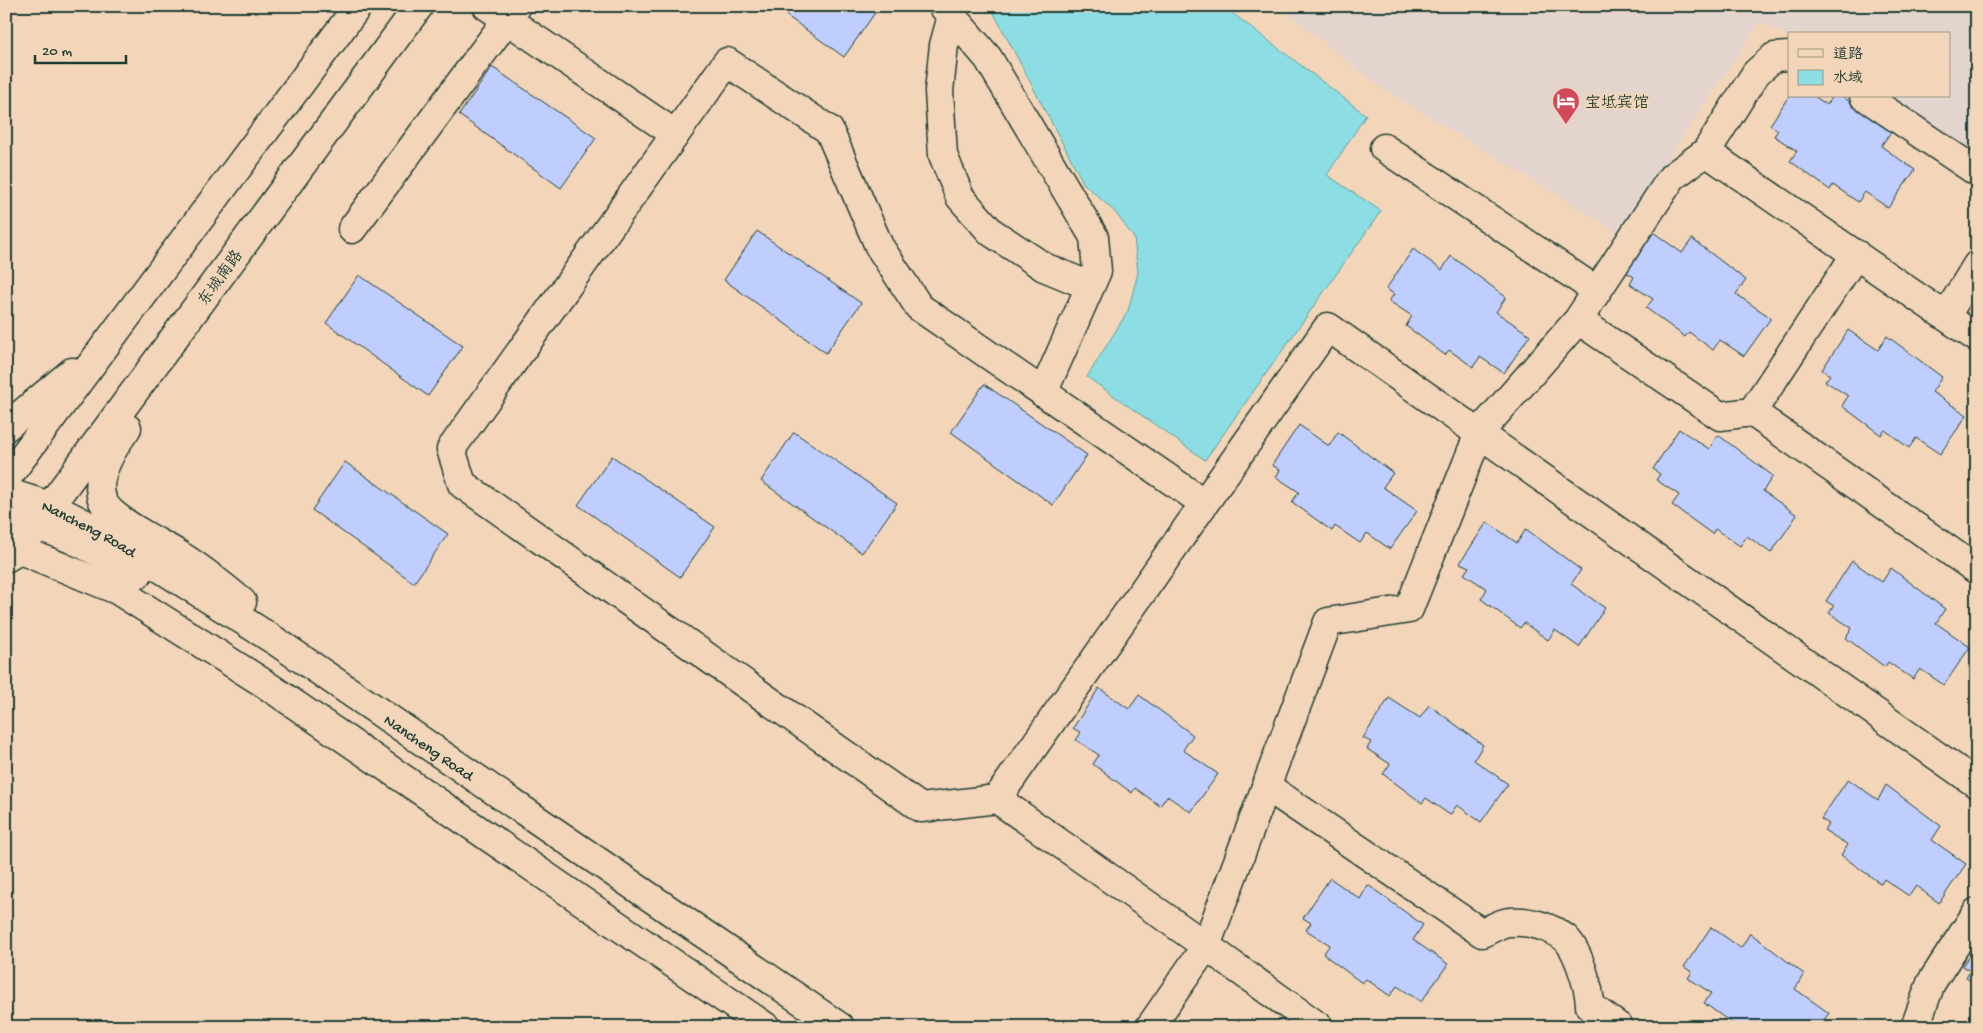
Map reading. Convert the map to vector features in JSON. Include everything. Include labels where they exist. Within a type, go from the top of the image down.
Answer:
[{"type":"street","points":[[6,479],[358,6]]},
{"type":"street","name":"东城南路","points":[[11,551],[43,516],[419,6]]},
{"type":"street","points":[[352,229],[503,11],[675,134]]},
{"type":"street","points":[[947,11],[988,58],[1094,237],[1097,271],[1043,393]]},
{"type":"street","points":[[947,11],[939,91],[944,156],[960,197],[991,232],[1044,267],[1090,286]]},
{"type":"street","points":[[1150,1027],[1206,946],[1328,622],[1409,609],[1479,433],[1578,320],[1672,177],[1706,152],[1756,73],[1774,57],[1788,56]]},
{"type":"street","points":[[1204,503],[919,307],[879,246],[828,130],[727,62],[451,449],[462,484],[921,808],[996,799],[1319,1027]]},
{"type":"street","points":[[1867,98],[1977,172]]},
{"type":"street","points":[[1384,148],[1597,291]]},
{"type":"street","points":[[1706,152],[1977,338]]},
{"type":"street","points":[[1752,412],[1856,254]]},
{"type":"street","points":[[1946,316],[1977,265]]},
{"type":"street","points":[[1578,320],[1720,416],[1752,412],[1977,570]]},
{"type":"street","points":[[996,799],[1328,327],[1977,784]]},
{"type":"street","points":[[6,427],[109,340]]},
{"type":"street","points":[[165,349],[151,389],[110,453],[102,475],[101,490],[105,505],[136,529],[182,557],[226,588],[256,614],[290,651]]},
{"type":"street","name":"Nancheng Road","points":[[6,492],[43,516],[111,537],[290,651],[840,1027]]},
{"type":"street","points":[[6,512],[43,516]]},
{"type":"street","points":[[6,524],[24,523],[43,516]]},
{"type":"street","points":[[11,551],[118,590],[265,684],[766,1027]]},
{"type":"street","points":[[1266,786],[1482,933],[1509,922],[1539,924],[1566,939],[1578,959],[1590,993],[1590,1006],[1619,1027]]},
{"type":"street","points":[[1915,1027],[1931,983],[1977,912]]},
{"type":"shaded area","name":"宝坻宾馆","points":[[1278,6],[1977,6],[1977,154],[1886,98],[1950,98],[1950,32],[1788,32],[1788,37],[1761,21],[1618,232],[1383,89]]},
{"type":"water","points":[[990,6],[1223,6],[1366,115],[1327,175],[1381,211],[1205,460],[1087,377],[1128,311],[1138,273],[1134,238],[1115,212],[1084,184]]},
{"type":"building","points":[[773,6],[878,6],[879,7],[844,57]]},
{"type":"building","points":[[492,67],[596,138],[561,188],[459,115]]},
{"type":"building","points":[[1788,98],[1817,98],[1827,105],[1832,98],[1845,98],[1891,132],[1881,146],[1915,170],[1888,208],[1865,192],[1858,202],[1833,185],[1830,190],[1790,161],[1797,151],[1774,136],[1778,130],[1770,125]]},
{"type":"building","points":[[757,231],[861,303],[826,353],[724,280]]},
{"type":"building","points":[[1653,232],[1682,253],[1692,239],[1746,280],[1736,294],[1771,318],[1744,356],[1720,340],[1713,350],[1689,332],[1685,337],[1646,308],[1653,299],[1630,284],[1634,277],[1626,272]]},
{"type":"building","points":[[1413,249],[1442,270],[1451,256],[1506,297],[1496,312],[1530,335],[1504,373],[1480,357],[1473,367],[1449,350],[1445,355],[1406,326],[1412,316],[1389,301],[1394,294],[1386,289]]},
{"type":"building","points":[[359,275],[463,346],[428,396],[326,323]]},
{"type":"building","points":[[1848,330],[1878,350],[1887,336],[1942,377],[1932,392],[1967,415],[1940,454],[1916,438],[1909,448],[1885,430],[1881,435],[1842,406],[1848,396],[1825,381],[1830,375],[1822,370]]},
{"type":"building","points":[[984,384],[1087,455],[1053,505],[951,432]]},
{"type":"building","points":[[1299,425],[1329,446],[1338,432],[1393,473],[1383,487],[1417,511],[1390,549],[1367,533],[1360,543],[1335,526],[1332,531],[1292,502],[1299,492],[1276,477],[1280,470],[1272,465]]},
{"type":"building","points":[[1679,429],[1709,449],[1718,435],[1773,476],[1763,491],[1797,515],[1771,553],[1747,536],[1740,546],[1715,529],[1712,534],[1672,505],[1679,495],[1656,480],[1660,474],[1653,469]]},
{"type":"building","points":[[794,432],[897,503],[862,553],[761,481]]},
{"type":"building","points":[[612,456],[715,527],[680,577],[578,505]]},
{"type":"building","points":[[345,462],[448,534],[414,583],[312,510]]},
{"type":"building","points":[[1487,522],[1517,543],[1526,529],[1581,570],[1571,584],[1605,608],[1579,647],[1555,630],[1548,640],[1524,623],[1520,628],[1481,599],[1487,589],[1464,574],[1469,567],[1460,563]]},
{"type":"building","points":[[1852,561],[1882,582],[1891,568],[1945,609],[1936,623],[1970,647],[1944,685],[1920,669],[1913,679],[1888,662],[1885,667],[1846,638],[1852,628],[1829,613],[1834,606],[1826,601]]},
{"type":"building","points":[[1099,688],[1129,709],[1139,695],[1193,735],[1183,750],[1218,774],[1191,812],[1167,796],[1160,806],[1135,788],[1132,793],[1093,764],[1099,755],[1076,740],[1081,733],[1073,728]]},
{"type":"building","points":[[1389,698],[1420,718],[1429,705],[1483,745],[1474,760],[1508,784],[1481,822],[1457,805],[1450,815],[1426,798],[1422,803],[1383,774],[1390,764],[1367,749],[1371,742],[1363,738]]},
{"type":"building","points":[[1848,779],[1878,800],[1886,785],[1941,826],[1932,840],[1966,864],[1939,903],[1916,886],[1909,896],[1884,879],[1881,884],[1841,855],[1848,845],[1824,830],[1829,824],[1821,819]]},
{"type":"building","points":[[1330,878],[1360,899],[1368,885],[1423,925],[1413,940],[1448,964],[1421,1002],[1397,986],[1390,996],[1366,979],[1362,983],[1323,954],[1330,945],[1306,930],[1311,923],[1303,918]]},
{"type":"building","points":[[1711,927],[1741,948],[1750,933],[1804,974],[1795,989],[1829,1013],[1819,1027],[1737,1027],[1704,1003],[1711,993],[1688,978],[1692,972],[1684,967]]},
{"type":"building","points":[[1977,945],[1977,985],[1966,978],[1970,971],[1962,966]]},
{"type":"place","name":"宝坻宾馆","points":[[1566,125]]}]
